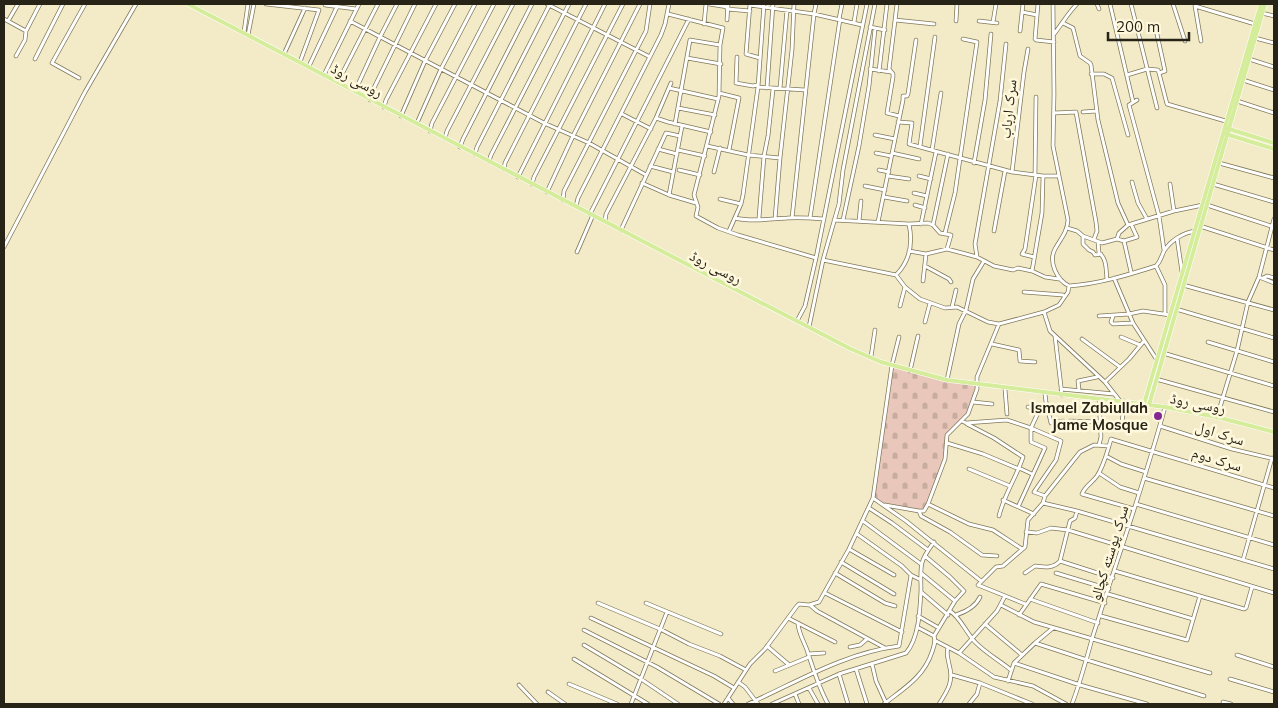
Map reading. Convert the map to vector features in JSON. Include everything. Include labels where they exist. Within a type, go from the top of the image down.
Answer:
[{"type":"main road","name":"روسی روڈ","points":[[188,4],[197,6],[489,162],[808,327],[871,357],[910,371],[947,380],[1046,394],[1165,407],[1216,417],[1274,432]]},
{"type":"main road","points":[[1229,122],[1237,101],[1262,13],[1261,4]]},
{"type":"main road","points":[[1146,404],[1156,378],[1176,309],[1195,231],[1213,184],[1261,4]]},
{"type":"main road","points":[[1227,129],[1274,143]]},
{"type":"main road","points":[[1226,134],[1274,149]]},
{"type":"main road","points":[[1146,404],[1170,316],[1200,226],[1226,134]]},
{"type":"street","points":[[8,21],[18,4]]},
{"type":"street","points":[[16,56],[40,4]]},
{"type":"street","points":[[35,58],[63,4]]},
{"type":"street","points":[[79,78],[52,63],[85,4]]},
{"type":"street","points":[[4,247],[85,92],[136,4]]},
{"type":"street","points":[[246,33],[248,4]]},
{"type":"street","points":[[246,33],[254,4]]},
{"type":"street","points":[[266,4],[319,10],[300,62]]},
{"type":"street","points":[[325,4],[356,9]]},
{"type":"street","points":[[324,75],[359,4]]},
{"type":"street","points":[[340,83],[341,76],[378,4]]},
{"type":"street","points":[[355,91],[397,4]]},
{"type":"street","points":[[370,100],[394,43],[415,4]]},
{"type":"street","points":[[384,107],[436,4]]},
{"type":"street","points":[[401,116],[426,60],[455,4]]},
{"type":"street","points":[[417,123],[441,69],[475,4]]},
{"type":"street","points":[[430,131],[432,123],[494,4]]},
{"type":"street","points":[[445,138],[513,4]]},
{"type":"street","points":[[460,146],[532,4]]},
{"type":"street","points":[[475,154],[549,4],[650,57]]},
{"type":"street","points":[[489,162],[515,107],[570,4]]},
{"type":"street","points":[[504,169],[586,4]]},
{"type":"street","points":[[518,176],[604,4]]},
{"type":"street","points":[[532,184],[623,4]]},
{"type":"street","points":[[547,192],[573,136],[622,43],[640,4]]},
{"type":"street","points":[[563,200],[564,191],[646,31],[650,4]]},
{"type":"street","points":[[576,206],[578,198],[661,35],[668,14],[669,4]]},
{"type":"street","points":[[704,24],[708,4],[750,11]]},
{"type":"street","points":[[760,58],[746,54],[750,4],[773,6],[862,25]]},
{"type":"street","points":[[775,219],[788,89],[794,4]]},
{"type":"street","points":[[792,218],[816,4]]},
{"type":"street","points":[[810,218],[842,4]]},
{"type":"street","points":[[854,22],[857,4]]},
{"type":"street","points":[[797,321],[804,306],[816,258],[867,4]]},
{"type":"street","points":[[808,327],[823,260],[842,192],[843,170],[875,4]]},
{"type":"street","points":[[879,71],[887,4]]},
{"type":"street","points":[[897,4],[889,69],[894,77],[887,113],[899,116]]},
{"type":"street","points":[[956,21],[957,4]]},
{"type":"street","points":[[979,21],[995,23],[996,4]]},
{"type":"street","points":[[1020,31],[1023,4]]},
{"type":"street","points":[[1038,4],[1036,40],[1054,42]]},
{"type":"street","points":[[1053,4],[1053,146],[1066,210],[1067,228],[1055,249],[1053,258],[1060,279]]},
{"type":"street","points":[[1054,34],[1076,4]]},
{"type":"street","points":[[1098,4],[1099,9]]},
{"type":"street","points":[[1110,4],[1135,101],[1129,105],[1159,216],[1164,250]]},
{"type":"street","points":[[1131,4],[1157,108]]},
{"type":"street","points":[[1173,4],[1185,41]]},
{"type":"street","points":[[729,231],[741,204],[757,86],[764,5]]},
{"type":"street","points":[[309,66],[338,6]]},
{"type":"street","points":[[767,88],[773,6]]},
{"type":"street","points":[[1201,41],[1195,6],[1255,24]]},
{"type":"street","points":[[726,20],[728,7]]},
{"type":"street","points":[[284,54],[305,8]]},
{"type":"street","points":[[780,88],[787,10]]},
{"type":"street","points":[[1022,12],[1037,15]]},
{"type":"street","points":[[1262,13],[1274,16]]},
{"type":"street","points":[[668,14],[723,28],[720,45],[719,93],[708,146],[694,195],[698,210],[696,216],[718,228],[816,258]]},
{"type":"street","points":[[4,19],[26,31]]},
{"type":"street","points":[[577,252],[616,160],[688,19]]},
{"type":"street","points":[[895,20],[934,24]]},
{"type":"street","points":[[350,21],[558,130],[589,143],[616,160],[646,175]]},
{"type":"street","points":[[1063,23],[1073,28],[1080,56],[1090,62],[1096,111],[1118,203],[1137,237],[1124,241],[1117,239],[1102,243],[1067,228]]},
{"type":"street","points":[[1155,25],[1165,68],[1165,72],[1160,73]]},
{"type":"street","points":[[870,27],[885,30]]},
{"type":"street","points":[[843,220],[859,146],[875,29]]},
{"type":"street","points":[[974,163],[986,90],[991,34]]},
{"type":"street","points":[[920,146],[935,38]]},
{"type":"street","points":[[1255,38],[1274,43]]},
{"type":"street","points":[[945,233],[955,193],[978,42],[963,39]]},
{"type":"street","points":[[675,124],[690,40],[720,45]]},
{"type":"street","points":[[878,222],[899,116],[904,96],[908,94],[916,40]]},
{"type":"street","points":[[977,257],[975,244],[990,167],[1005,69],[1006,44]]},
{"type":"street","name":"سرک ارباب","points":[[1012,172],[1028,49]]},
{"type":"street","points":[[736,57],[736,83],[774,89],[805,90]]},
{"type":"street","points":[[687,58],[721,64]]},
{"type":"street","points":[[1249,59],[1274,67]]},
{"type":"street","points":[[870,69],[890,72]]},
{"type":"street","points":[[1127,75],[1147,69],[1158,70],[1167,104],[1229,122]]},
{"type":"street","points":[[1091,74],[1104,74],[1112,78],[1128,135]]},
{"type":"street","points":[[1243,80],[1274,90]]},
{"type":"street","points":[[605,221],[606,214],[656,118],[671,83]]},
{"type":"street","points":[[669,88],[718,99]]},
{"type":"street","points":[[759,218],[764,156],[774,89]]},
{"type":"street","points":[[719,93],[739,98],[729,150]]},
{"type":"street","points":[[921,224],[931,179],[941,93]]},
{"type":"street","points":[[1034,257],[1022,254],[1025,248],[1035,175],[1036,97]]},
{"type":"street","points":[[848,98],[856,100]]},
{"type":"street","points":[[1237,101],[1274,113]]},
{"type":"street","points":[[678,108],[715,115]]},
{"type":"street","points":[[1083,112],[1096,111]]},
{"type":"street","points":[[1054,113],[1076,112],[1096,222],[1097,231],[1094,239]]},
{"type":"street","points":[[622,114],[650,129]]},
{"type":"street","points":[[656,118],[711,132]]},
{"type":"street","points":[[898,122],[912,123],[909,144],[1005,171],[1058,176]]},
{"type":"street","points":[[669,195],[682,126]]},
{"type":"street","points":[[621,230],[666,133],[680,136]]},
{"type":"street","points":[[875,135],[895,139]]},
{"type":"street","points":[[708,146],[748,155],[780,158]]},
{"type":"street","points":[[714,172],[720,148]]},
{"type":"street","points":[[658,149],[705,156]]},
{"type":"street","points":[[876,153],[919,159]]},
{"type":"street","points":[[933,225],[948,154]]},
{"type":"street","points":[[1219,163],[1274,178]]},
{"type":"street","points":[[650,166],[673,172]]},
{"type":"street","points":[[679,170],[700,175]]},
{"type":"street","points":[[879,170],[909,179]]},
{"type":"street","points":[[994,231],[1005,171]]},
{"type":"street","points":[[919,176],[931,179]]},
{"type":"street","points":[[1032,271],[1042,213],[1043,176]]},
{"type":"street","points":[[1132,182],[1138,203],[1147,219]]},
{"type":"street","points":[[642,183],[669,195],[697,203]]},
{"type":"street","points":[[1170,184],[1174,211]]},
{"type":"street","points":[[1213,184],[1274,202]]},
{"type":"street","points":[[865,186],[885,190]]},
{"type":"street","points":[[914,193],[927,196]]},
{"type":"street","points":[[884,197],[907,201]]},
{"type":"street","points":[[720,199],[741,204]]},
{"type":"street","points":[[859,221],[861,201]]},
{"type":"street","points":[[915,205],[925,208]]},
{"type":"street","points":[[1117,239],[1119,233],[1130,225],[1174,211],[1205,205],[1274,227]]},
{"type":"street","points":[[735,218],[748,221],[759,218],[824,219]]},
{"type":"street","points":[[1216,417],[1237,351],[1248,302],[1261,277],[1274,227],[1274,219]]},
{"type":"street","points":[[834,220],[909,224],[928,223],[933,225],[937,231],[951,235],[947,249]]},
{"type":"street","points":[[896,275],[906,263],[912,239],[909,224]]},
{"type":"street","points":[[1200,226],[1274,250]]},
{"type":"street","points":[[909,251],[926,254],[947,249],[977,257],[994,266],[1013,270],[1018,268],[1032,271],[1045,277],[1060,279],[1069,286],[1086,285],[1156,266],[1164,250],[1181,234],[1195,231]]},
{"type":"street","points":[[1082,236],[1083,244],[1089,250],[1094,254],[1101,254]]},
{"type":"street","points":[[1177,238],[1184,274]]},
{"type":"street","points":[[1124,241],[1131,272]]},
{"type":"street","points":[[1098,242],[1099,253],[1105,260],[1107,280]]},
{"type":"street","points":[[923,281],[926,254]]},
{"type":"street","points":[[823,260],[896,275],[905,287],[920,299],[945,308],[957,307],[988,322],[999,324],[1044,312],[1059,305],[1064,295],[1068,292],[1069,286]]},
{"type":"street","points":[[947,380],[956,336],[966,310],[973,280],[984,261]]},
{"type":"street","points":[[925,266],[952,282]]},
{"type":"street","points":[[1156,266],[1164,285],[1165,314]]},
{"type":"street","points":[[1261,277],[1274,278]]},
{"type":"street","points":[[1261,277],[1274,283]]},
{"type":"street","points":[[1114,278],[1133,323],[1157,360]]},
{"type":"street","points":[[1183,284],[1274,310]]},
{"type":"street","points":[[900,306],[905,287]]},
{"type":"street","points":[[952,307],[956,290]]},
{"type":"street","points":[[1024,292],[1064,295]]},
{"type":"street","points":[[925,322],[930,303]]},
{"type":"street","points":[[1176,309],[1274,338]]},
{"type":"street","points":[[1099,316],[1113,316],[1143,311],[1170,316]]},
{"type":"street","points":[[1044,312],[1050,331],[1097,377],[1105,382],[1122,401],[1122,424],[1118,425]]},
{"type":"street","points":[[1113,316],[1111,322],[1113,324],[1133,323]]},
{"type":"street","points":[[885,505],[924,511],[944,464],[948,432],[968,414],[973,402],[977,377],[999,324]]},
{"type":"street","points":[[871,357],[875,330]]},
{"type":"street","points":[[910,371],[918,336]]},
{"type":"street","points":[[1055,336],[1062,395]]},
{"type":"street","points":[[724,704],[746,670],[799,604],[810,605],[819,602],[857,534],[873,498],[892,365],[899,337]]},
{"type":"street","points":[[1120,337],[1140,345]]},
{"type":"street","points":[[1082,340],[1120,367]]},
{"type":"street","points":[[1105,382],[1144,340]]},
{"type":"street","points":[[1208,342],[1274,362]]},
{"type":"street","points":[[992,344],[1019,350],[1020,361],[1035,362]]},
{"type":"street","points":[[1163,353],[1274,386]]},
{"type":"street","points":[[1078,390],[1078,381],[1097,377]]},
{"type":"street","points":[[1156,378],[1274,412]]},
{"type":"street","points":[[1005,388],[1006,414]]},
{"type":"street","points":[[1061,389],[1115,394]]},
{"type":"street","points":[[1046,394],[1046,402],[1052,423],[1063,421]]},
{"type":"street","points":[[1099,399],[1101,437],[1099,445]]},
{"type":"street","points":[[973,402],[992,404]]},
{"type":"street","points":[[1019,506],[1045,448],[1031,442],[1031,428],[1037,414],[1034,408],[1028,407]]},
{"type":"street","name":"سرک پوسته کچالو","points":[[1072,704],[1080,685],[1092,640],[1123,547],[1165,407]]},
{"type":"street","points":[[966,423],[1007,420],[1061,441],[1056,460],[1034,492],[1045,496]]},
{"type":"street","points":[[962,421],[994,438],[1023,457],[999,516]]},
{"type":"street","points":[[1070,421],[1100,422]]},
{"type":"street","name":"سرک اول","points":[[1160,426],[1232,449],[1273,459]]},
{"type":"street","name":"سرک دوم","points":[[1109,446],[1111,440],[1274,488]]},
{"type":"street","points":[[947,443],[983,454],[1032,474]]},
{"type":"street","points":[[1026,604],[978,585],[996,567],[1003,566],[1025,547],[1028,520],[1044,503],[1045,496],[1080,452],[1085,448],[1099,445],[1109,446],[1098,473],[1084,488],[1082,494],[1134,509]]},
{"type":"street","points":[[1106,456],[1121,464],[1146,472]]},
{"type":"street","points":[[1243,560],[1273,459]]},
{"type":"street","points":[[969,469],[1010,486]]},
{"type":"street","points":[[1098,473],[1120,487],[1139,493]]},
{"type":"street","points":[[1144,478],[1274,516]]},
{"type":"street","points":[[873,498],[934,542],[981,581]]},
{"type":"street","points":[[1004,500],[1034,514]]},
{"type":"street","points":[[1044,503],[1077,511],[1274,570]]},
{"type":"street","points":[[928,504],[969,524],[993,530],[1022,549]]},
{"type":"street","points":[[1136,504],[1274,545]]},
{"type":"street","points":[[869,508],[928,550]]},
{"type":"street","points":[[919,511],[921,516],[956,536],[982,555],[997,556]]},
{"type":"street","points":[[1025,573],[1035,566],[1051,567],[1060,561],[1070,521],[1076,518],[1077,511]]},
{"type":"street","points":[[863,521],[922,564]]},
{"type":"street","points":[[1026,532],[1037,533],[1052,528],[1068,530],[1274,594]]},
{"type":"street","points":[[857,534],[920,580]]},
{"type":"street","points":[[772,704],[779,703],[818,682],[839,674],[906,653],[912,646],[917,626],[921,592],[920,580],[924,556],[934,542]]},
{"type":"street","points":[[849,549],[894,575]]},
{"type":"street","points":[[924,556],[964,591],[955,601],[934,636]]},
{"type":"street","points":[[1060,561],[1113,578]]},
{"type":"street","points":[[841,562],[894,594]]},
{"type":"street","points":[[1115,571],[1245,609],[1252,586]]},
{"type":"street","points":[[835,573],[885,603],[896,606]]},
{"type":"street","points":[[921,573],[955,601]]},
{"type":"street","points":[[1056,573],[1109,589]]},
{"type":"street","points":[[748,704],[757,702],[815,673],[825,666],[885,648],[899,646],[911,575]]},
{"type":"street","points":[[1018,615],[1041,584],[1105,603]]},
{"type":"street","points":[[825,592],[902,632]]},
{"type":"street","points":[[921,592],[949,613],[956,615],[970,608],[980,597]]},
{"type":"street","points":[[1108,594],[1193,619]]},
{"type":"street","points":[[959,653],[997,611],[1004,596]]},
{"type":"street","points":[[1101,616],[1186,640],[1200,596]]},
{"type":"street","points":[[1030,599],[1098,623]]},
{"type":"street","points":[[598,602],[689,644],[720,656],[746,670]]},
{"type":"street","points":[[646,603],[721,634]]},
{"type":"street","points":[[810,605],[817,611],[885,648]]},
{"type":"street","points":[[1001,605],[1018,615],[1053,628],[1210,673]]},
{"type":"street","points":[[631,704],[667,612]]},
{"type":"street","points":[[956,615],[971,638],[1012,670]]},
{"type":"street","points":[[918,616],[939,628]]},
{"type":"street","points":[[591,618],[714,676],[734,688]]},
{"type":"street","points":[[788,618],[835,642]]},
{"type":"street","points":[[798,624],[798,630],[828,704]]},
{"type":"street","points":[[985,624],[1022,655]]},
{"type":"street","points":[[917,626],[934,636],[936,641],[959,653],[994,677],[1033,686],[1066,704]]},
{"type":"street","points":[[1008,681],[1014,663],[1053,628]]},
{"type":"street","points":[[584,630],[647,662],[719,704]]},
{"type":"street","points":[[850,647],[860,645],[867,639]]},
{"type":"street","points":[[872,664],[885,704],[909,686],[921,674],[931,656],[936,641]]},
{"type":"street","points":[[1035,643],[1204,696]]},
{"type":"street","points":[[584,645],[641,679],[678,704]]},
{"type":"street","points":[[767,646],[788,664]]},
{"type":"street","points":[[939,704],[950,686],[952,675],[947,655],[948,648]]},
{"type":"street","points":[[775,670],[808,655],[824,653]]},
{"type":"street","points":[[1237,656],[1274,667]]},
{"type":"street","points":[[574,659],[648,704]]},
{"type":"street","points":[[1014,663],[1080,685],[1147,704]]},
{"type":"street","points":[[856,669],[867,704]]},
{"type":"street","points":[[839,674],[848,704]]},
{"type":"street","points":[[952,675],[980,683],[1032,704]]},
{"type":"street","points":[[1230,679],[1274,692]]},
{"type":"street","points":[[738,682],[745,686],[757,702]]},
{"type":"street","points":[[968,704],[977,694],[980,683]]},
{"type":"street","points":[[569,684],[617,704]]},
{"type":"street","points":[[519,685],[537,704]]},
{"type":"street","points":[[809,688],[818,704]]},
{"type":"street","points":[[548,692],[565,704]]},
{"type":"street","points":[[795,694],[798,704]]},
{"type":"street","points":[[728,698],[733,704]]},
{"type":"street","points":[[1223,702],[1231,704]]},
{"type":"green space","points":[[892,365],[902,369],[977,385],[968,414],[948,432],[945,459],[924,511],[885,505],[873,498]]},
{"type":"place","name":"Ismael Zabiullah Jame Mosque","points":[[1158,416]]}]
